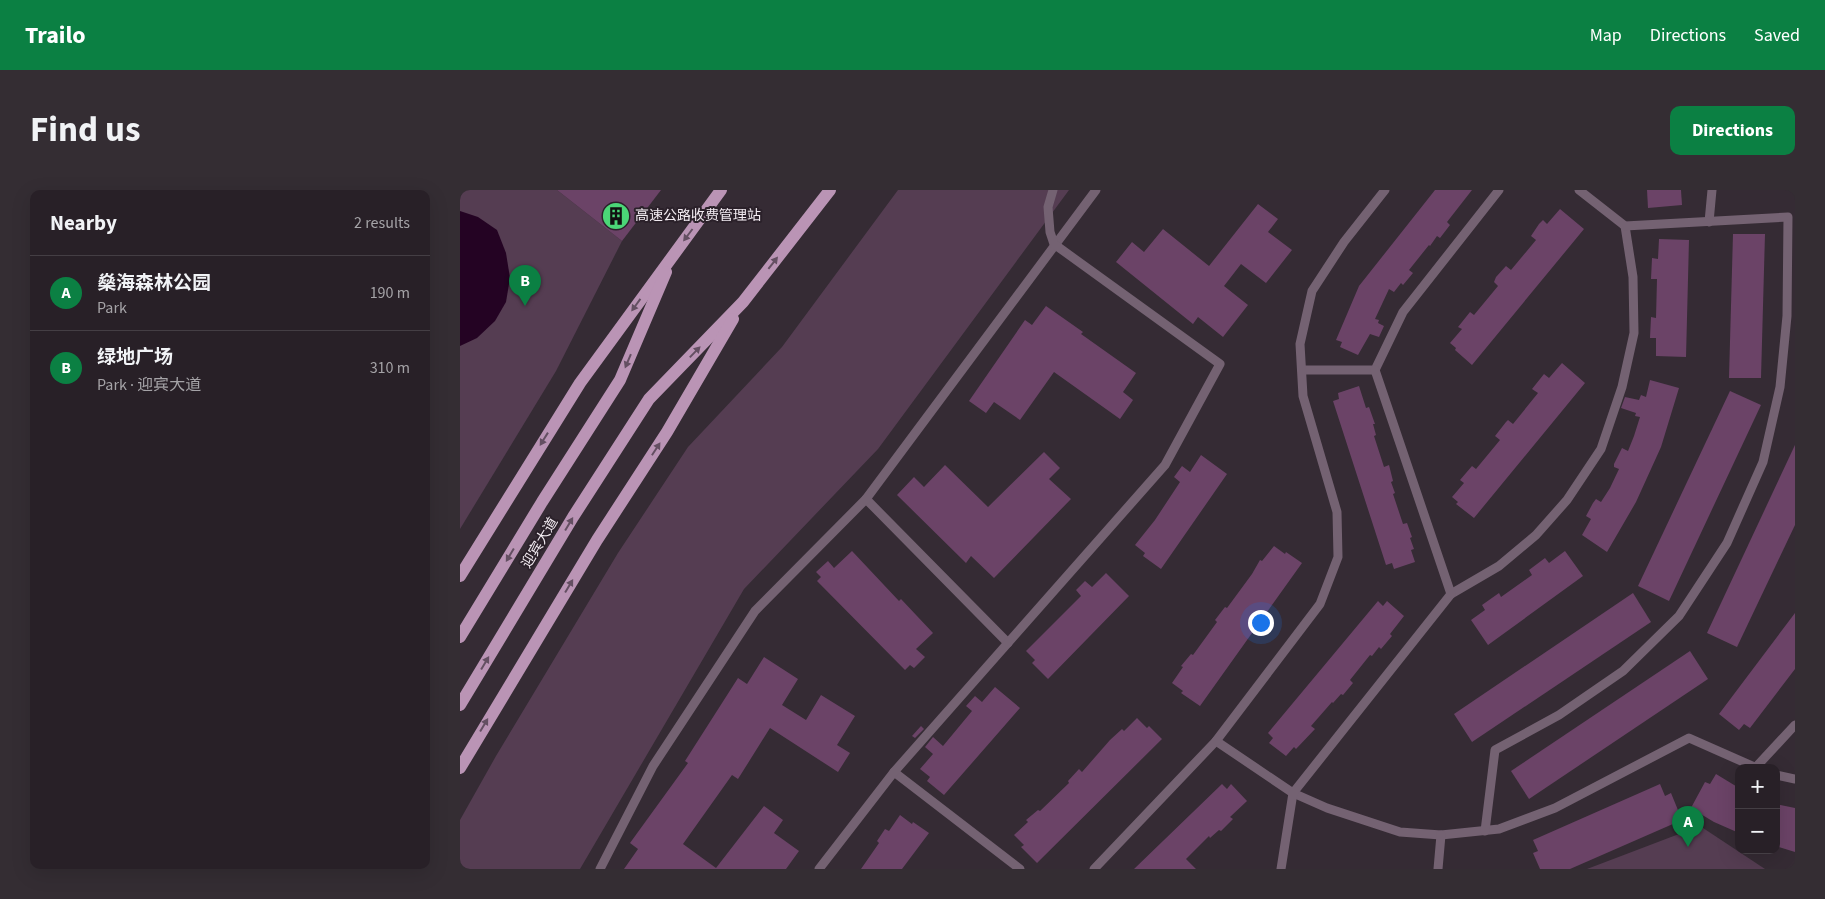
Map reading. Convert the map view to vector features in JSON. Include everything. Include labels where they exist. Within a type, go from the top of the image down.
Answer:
[{"type":"main road","points":[[460,576],[580,382],[722,190]]},
{"type":"main road","points":[[460,768],[597,540],[667,432],[743,302],[830,190]]},
{"type":"main road","name":"迎宾大道","points":[[460,637],[542,502],[620,380],[675,252]]},
{"type":"main road","name":"迎宾大道","points":[[460,705],[573,517],[649,399],[743,302]]},
{"type":"lane","points":[[819,869],[894,772],[1165,465],[1220,364],[1054,244],[1050,232],[1048,206],[1053,190]]},
{"type":"lane","points":[[600,869],[653,766],[755,611],[866,499],[1096,190]]},
{"type":"lane","points":[[1094,869],[1216,742],[1320,604],[1338,558],[1336,512],[1304,396],[1300,344],[1312,291],[1344,242],[1385,190]]},
{"type":"lane","points":[[1451,594],[1375,370],[1403,312],[1499,190]]},
{"type":"lane","points":[[1485,831],[1495,750],[1559,715],[1623,672],[1679,616],[1727,543],[1763,462],[1780,387],[1787,316],[1788,217],[1625,226],[1579,190]]},
{"type":"lane","points":[[1709,222],[1712,190]]},
{"type":"lane","points":[[1282,869],[1292,792],[1451,594],[1499,566],[1536,535],[1567,500],[1600,449],[1622,387],[1634,333],[1633,277],[1625,226]]},
{"type":"lane","points":[[1302,370],[1375,370]]},
{"type":"lane","points":[[866,499],[1008,643]]},
{"type":"lane","points":[[1761,764],[1795,725]]},
{"type":"lane","points":[[1216,742],[1292,792],[1328,808],[1400,832],[1441,835],[1498,829],[1555,808],[1689,738],[1748,764]]},
{"type":"lane","points":[[894,772],[1020,869]]},
{"type":"lane","points":[[1780,776],[1795,779]]},
{"type":"lane","points":[[1438,869],[1441,835]]},
{"type":"shaded area","points":[[460,190],[557,190],[622,241],[556,371],[460,529]]},
{"type":"shaded area","points":[[898,190],[1069,190],[878,449],[744,589],[580,869],[460,869],[460,820],[496,756],[618,553],[688,447],[782,347]]},
{"type":"shaded area","points":[[460,211],[478,217],[497,230],[506,253],[510,278],[506,302],[495,321],[477,338],[460,346]]},
{"type":"shaded area","points":[[1700,826],[1735,849],[1735,854],[1742,854],[1765,869],[1587,869]]},
{"type":"building","name":"高速公路收费管理站","points":[[557,190],[661,190],[622,241]]},
{"type":"building","points":[[1435,190],[1472,190],[1447,222],[1450,225],[1440,238],[1437,236],[1409,270],[1413,273],[1403,285],[1401,283],[1394,292],[1389,289],[1375,319],[1379,320],[1378,323],[1384,326],[1379,337],[1370,334],[1358,355],[1340,347],[1342,342],[1336,340],[1359,286]]},
{"type":"building","points":[[1647,190],[1681,190],[1682,205],[1648,208]]},
{"type":"building","points":[[1258,204],[1278,219],[1268,232],[1292,250],[1266,283],[1241,264],[1224,286],[1248,305],[1223,337],[1198,317],[1193,324],[1116,262],[1132,242],[1144,252],[1163,229],[1209,266]]},
{"type":"building","points":[[1560,209],[1584,229],[1472,365],[1450,343],[1462,329],[1458,327],[1470,312],[1474,315],[1498,286],[1494,282],[1496,277],[1506,266],[1511,270],[1536,240],[1531,236],[1539,224],[1543,220],[1547,224]]},
{"type":"building","points":[[1733,234],[1765,234],[1761,378],[1729,378]]},
{"type":"building","points":[[1659,239],[1689,240],[1686,357],[1656,356],[1656,338],[1650,338],[1651,317],[1656,318],[1657,279],[1651,279],[1652,258],[1658,259]]},
{"type":"building","points":[[1046,306],[1083,332],[1081,334],[1136,373],[1123,392],[1133,400],[1120,419],[1054,372],[1020,420],[994,402],[986,413],[969,401],[1025,320],[1032,325]]},
{"type":"building","points":[[1562,363],[1585,383],[1474,518],[1456,504],[1458,502],[1452,497],[1464,483],[1460,480],[1472,466],[1476,469],[1500,440],[1495,436],[1506,422],[1508,420],[1513,424],[1538,393],[1532,389],[1544,374],[1549,378]]},
{"type":"building","points":[[1650,380],[1679,388],[1661,447],[1636,502],[1607,552],[1582,535],[1591,519],[1586,516],[1596,499],[1601,502],[1610,488],[1619,469],[1614,467],[1614,464],[1622,448],[1628,451],[1634,436],[1640,417],[1635,416],[1636,413],[1621,408],[1625,397],[1639,400],[1641,395],[1646,397]]},
{"type":"building","points":[[1359,386],[1366,408],[1369,407],[1375,424],[1373,424],[1376,435],[1374,436],[1384,467],[1389,465],[1393,481],[1391,482],[1395,493],[1393,494],[1403,524],[1407,523],[1412,537],[1410,538],[1414,549],[1411,550],[1415,562],[1394,569],[1392,563],[1386,565],[1333,401],[1339,399],[1338,393]]},
{"type":"building","points":[[1730,391],[1761,405],[1669,601],[1638,586]]},
{"type":"building","points":[[1795,445],[1795,525],[1737,647],[1707,633]]},
{"type":"building","points":[[1044,452],[1060,468],[1049,479],[1071,499],[994,578],[971,556],[966,563],[897,495],[914,477],[924,487],[945,465],[988,507]]},
{"type":"building","points":[[1201,455],[1227,474],[1161,569],[1143,556],[1145,553],[1135,545],[1155,520],[1180,482],[1174,477],[1182,466],[1190,472]]},
{"type":"building","points":[[1274,546],[1302,563],[1200,706],[1181,693],[1183,691],[1172,683],[1183,667],[1181,666],[1191,654],[1193,655],[1217,622],[1215,620],[1225,607],[1227,608],[1260,560],[1262,561]]},
{"type":"building","points":[[852,551],[899,601],[901,599],[933,633],[916,649],[925,657],[914,668],[910,665],[905,670],[817,581],[821,577],[816,572],[828,561],[834,568]]},
{"type":"building","points":[[1565,551],[1583,576],[1488,645],[1471,620],[1485,610],[1482,605],[1499,593],[1501,597],[1532,575],[1529,570],[1545,558],[1549,563]]},
{"type":"building","points":[[1106,573],[1129,596],[1048,679],[1032,663],[1035,660],[1026,651],[1081,596],[1076,590],[1085,581],[1092,587]]},
{"type":"building","points":[[1633,593],[1651,622],[1472,742],[1454,714]]},
{"type":"building","points":[[1378,601],[1383,606],[1387,601],[1404,616],[1390,634],[1392,636],[1381,649],[1379,647],[1372,656],[1370,655],[1350,680],[1353,683],[1343,695],[1341,694],[1332,702],[1311,726],[1315,729],[1296,749],[1294,747],[1286,756],[1269,743],[1273,738],[1268,733]]},
{"type":"building","points":[[1795,613],[1795,669],[1750,728],[1744,724],[1739,730],[1719,714]]},
{"type":"building","points":[[1690,651],[1708,679],[1529,799],[1511,771]]},
{"type":"building","points":[[764,657],[798,679],[782,705],[806,720],[821,695],[855,716],[837,745],[850,753],[838,772],[770,728],[738,779],[732,775],[683,844],[716,868],[764,806],[783,820],[774,833],[799,851],[786,869],[624,869],[638,849],[630,843],[688,763],[685,761],[738,678],[747,684]]},
{"type":"building","points":[[995,687],[1020,708],[944,795],[927,781],[930,777],[920,769],[933,754],[925,747],[933,737],[943,746],[972,711],[966,706],[975,696],[982,702]]},
{"type":"building","points":[[1137,718],[1147,728],[1149,726],[1162,739],[1037,863],[1021,847],[1024,845],[1014,835],[1028,822],[1026,820],[1038,810],[1040,811],[1069,783],[1068,781],[1079,769],[1082,772],[1110,740],[1122,729],[1124,731]]},
{"type":"building","points":[[921,726],[924,729],[915,738],[912,736]]},
{"type":"building","points":[[1716,774],[1735,786],[1735,831],[1699,813],[1685,819],[1705,782],[1710,784]]},
{"type":"building","points":[[1222,784],[1227,789],[1231,784],[1247,801],[1230,817],[1233,819],[1221,831],[1219,830],[1210,838],[1209,836],[1186,859],[1196,869],[1134,869]]},
{"type":"building","points":[[1660,784],[1665,796],[1671,793],[1682,820],[1570,869],[1540,869],[1533,853],[1538,851],[1533,840]]},
{"type":"building","points":[[1780,805],[1795,808],[1795,852],[1780,847]]},
{"type":"building","points":[[900,815],[929,833],[902,869],[861,869],[879,843],[877,841],[885,829],[889,831]]},
{"type":"place","name":"高速公路收费管理站","points":[[616,216]]},
{"type":"place","name":"绿地广场","points":[[525,306]]},
{"type":"place","name":"燊海森林公园","points":[[1688,847]]}]
